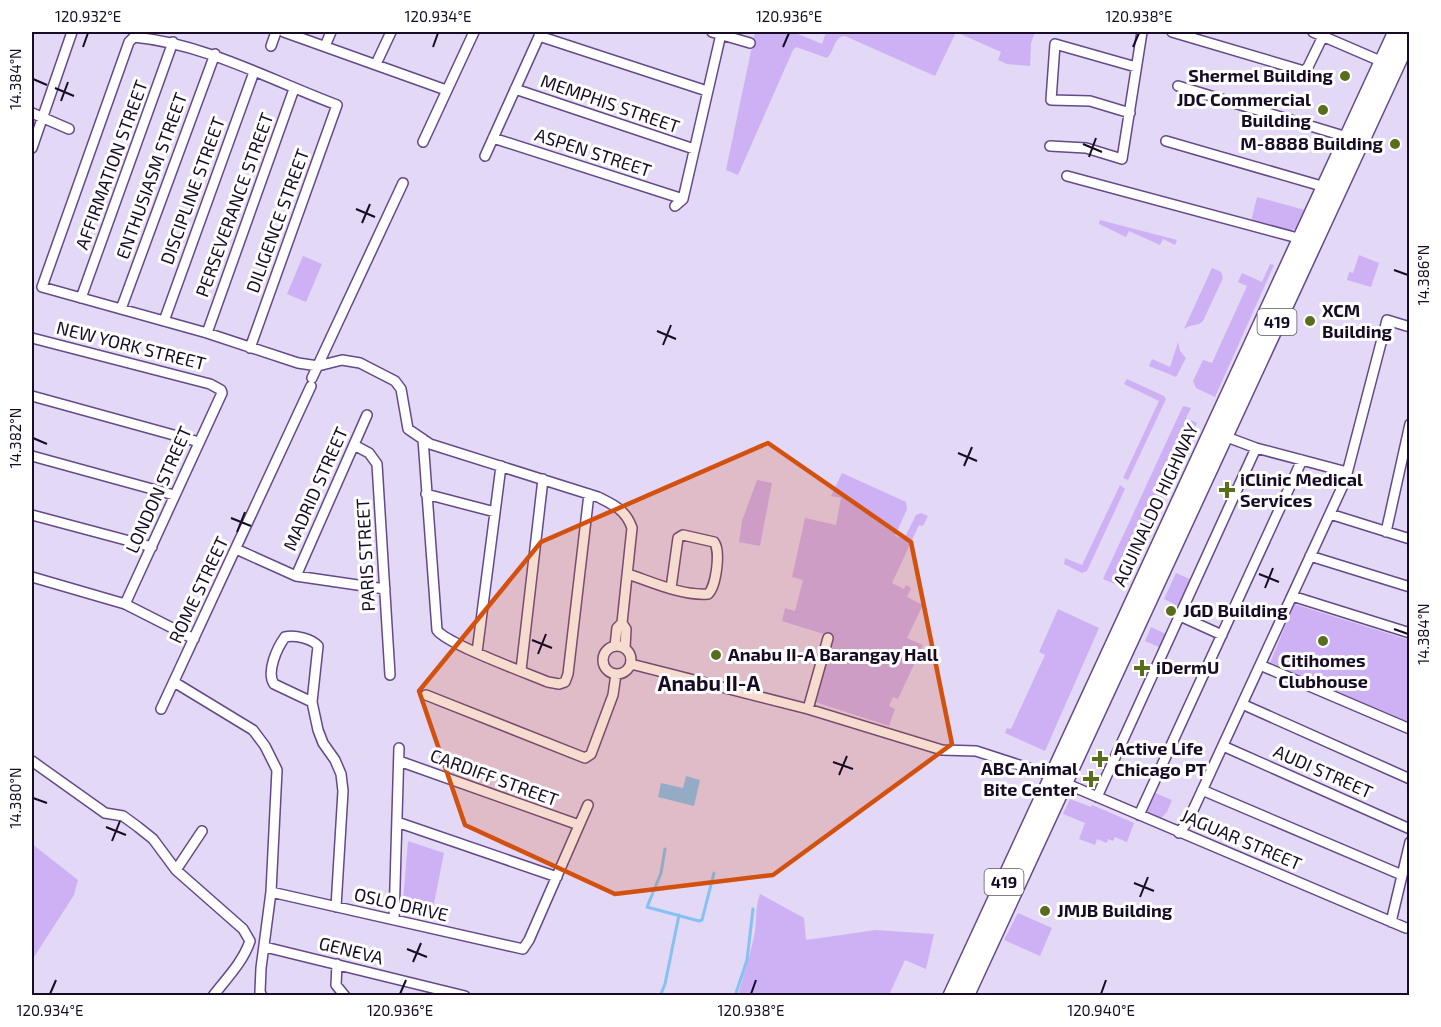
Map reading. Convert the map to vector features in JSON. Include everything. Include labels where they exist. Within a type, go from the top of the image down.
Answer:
[{"type":"highway","name":"AGUINALDO HIGHWAY","points":[[960,993],[1388,65],[1396,32]]},
{"type":"highway","name":"AGUINALDO HIGHWAY","points":[[1330,191],[1347,137],[1388,65],[1410,36]]},
{"type":"highway","name":"AGUINALDO HIGHWAY","points":[[1059,778],[1224,436],[1306,243]]},
{"type":"street","points":[[32,148],[72,32]]},
{"type":"street","points":[[271,46],[276,32]]},
{"type":"street","points":[[284,32],[446,90]]},
{"type":"street","points":[[325,46],[332,32]]},
{"type":"street","points":[[376,64],[391,32]]},
{"type":"street","points":[[423,142],[474,32]]},
{"type":"street","points":[[1050,147],[1086,148],[1122,159],[1142,32]]},
{"type":"street","points":[[1172,32],[1304,71],[1308,67],[1320,33],[1388,65]]},
{"type":"street","points":[[1207,42],[1210,32]]},
{"type":"street","points":[[694,149],[707,91],[716,33],[750,43]]},
{"type":"street","points":[[484,156],[540,34],[707,91]]},
{"type":"street","points":[[294,89],[214,54],[173,42],[134,37],[129,42],[42,287],[207,333],[298,363],[318,366],[342,360],[360,363],[395,381],[401,389],[408,429],[423,440],[589,494],[618,506],[628,515],[632,528],[622,623],[626,629],[620,647]]},
{"type":"street","name":"AFFIRMATION STREET","points":[[81,298],[173,42]]},
{"type":"street","points":[[1130,113],[1090,101],[1051,100],[1055,44],[1136,68]]},
{"type":"street","name":"ENTHUSIASM STREET","points":[[121,309],[214,54]]},
{"type":"street","name":"DISCIPLINE STREET","points":[[164,321],[254,72]]},
{"type":"street","points":[[1178,86],[1347,137]]},
{"type":"street","name":"DILIGENCE STREET","points":[[249,348],[337,105],[294,89]]},
{"type":"street","name":"PERSEVERANCE STREET","points":[[207,333],[294,89]]},
{"type":"street","name":"MEMPHIS STREET","points":[[515,89],[694,149]]},
{"type":"street","points":[[32,113],[69,129]]},
{"type":"street","name":"ASPEN STREET","points":[[493,138],[679,202],[694,149]]},
{"type":"street","points":[[1166,141],[1330,191]]},
{"type":"street","points":[[1067,176],[1306,243]]},
{"type":"street","name":"ROME STREET","points":[[161,709],[402,183]]},
{"type":"street","points":[[1179,833],[1188,821],[1330,514],[1347,472],[1387,320],[1410,327]]},
{"type":"street","name":"NEW YORK STREET","points":[[32,338],[210,384],[221,390]]},
{"type":"street","name":"LONDON STREET","points":[[125,604],[222,393],[221,390]]},
{"type":"street","points":[[32,396],[199,442]]},
{"type":"street","name":"MADRID STREET","points":[[296,576],[367,415]]},
{"type":"street","points":[[1386,532],[1410,424]]},
{"type":"street","points":[[1224,436],[1256,448],[1347,472]]},
{"type":"street","points":[[423,440],[437,630],[440,635],[548,682],[559,684],[565,682],[567,674],[589,494]]},
{"type":"street","name":"PARIS STREET","points":[[354,446],[369,453],[377,464],[390,675]]},
{"type":"street","points":[[1097,797],[1256,448]]},
{"type":"street","points":[[32,456],[174,495]]},
{"type":"street","points":[[1139,815],[1302,460]]},
{"type":"street","points":[[477,652],[501,466]]},
{"type":"street","points":[[521,670],[543,479]]},
{"type":"street","points":[[426,494],[495,512]]},
{"type":"street","points":[[1330,514],[1410,539]]},
{"type":"street","points":[[32,515],[152,547]]},
{"type":"street","points":[[628,574],[671,588],[700,595],[708,594],[712,591],[718,550],[714,542],[682,535],[678,538],[671,588]]},
{"type":"street","points":[[236,549],[296,576],[385,589]]},
{"type":"street","points":[[1310,556],[1410,587]]},
{"type":"street","points":[[32,577],[125,604],[194,639]]},
{"type":"street","points":[[1292,596],[1410,633]]},
{"type":"street","points":[[1180,616],[1222,635]]},
{"type":"street","points":[[312,702],[272,681],[271,670],[285,637],[312,640],[318,646],[312,702],[323,743],[335,760],[341,774],[343,791],[336,907]]},
{"type":"street","points":[[808,710],[828,638]]},
{"type":"street","points":[[620,647],[629,652],[631,664],[625,672],[616,674],[607,670],[603,661],[605,652],[620,647]]},
{"type":"street","name":"JAGUAR STREET","points":[[631,664],[808,710],[942,750],[976,752],[1059,778],[1074,787],[1179,833],[1406,928]]},
{"type":"street","points":[[1260,665],[1410,729]]},
{"type":"street","points":[[426,695],[585,758],[591,754],[612,699],[616,674]]},
{"type":"street","points":[[174,682],[253,730],[273,758],[277,770],[271,892],[261,968],[260,992],[262,996]]},
{"type":"street","points":[[1242,704],[1410,779]]},
{"type":"street","name":"AUDI STREET","points":[[1223,746],[1410,829]]},
{"type":"street","points":[[394,920],[399,748]]},
{"type":"street","points":[[32,761],[105,813],[123,816],[153,839],[176,870],[237,923],[248,936],[250,941],[243,958],[213,996]]},
{"type":"street","name":"CARDIFF STREET","points":[[399,761],[579,825]]},
{"type":"street","points":[[1202,790],[1402,875]]},
{"type":"street","points":[[397,822],[557,877],[588,805]]},
{"type":"street","points":[[176,870],[202,831]]},
{"type":"street","points":[[1391,922],[1410,842]]},
{"type":"street","name":"OSLO DRIVE","points":[[271,892],[524,949],[557,877]]},
{"type":"street","name":"GENEVA","points":[[265,947],[465,996]]},
{"type":"street","points":[[337,964],[336,986],[345,996]]},
{"type":"highlighted area","points":[[768,443],[911,542],[952,744],[773,875],[615,894],[465,825],[419,691],[541,542]]},
{"type":"shaded area","points":[[755,32],[793,32],[822,44],[826,32],[956,32],[935,76],[845,36],[838,39],[827,58],[796,47],[738,175],[726,170]]},
{"type":"shaded area","points":[[956,32],[1035,32],[1031,43],[1030,66],[1007,64],[998,60],[1001,52]]},
{"type":"shaded area","points":[[1257,197],[1305,210],[1296,230],[1293,229],[1292,232],[1251,222]]},
{"type":"shaded area","points":[[1100,220],[1177,240],[1175,245],[1163,239],[1160,245],[1129,231],[1126,237],[1099,224]]},
{"type":"shaded area","points":[[1359,255],[1379,263],[1371,287],[1347,280],[1349,272],[1353,273]]},
{"type":"shaded area","points":[[303,256],[322,264],[306,302],[287,294]]},
{"type":"shaded area","points":[[1270,264],[1274,265],[1215,397],[1196,388],[1193,381],[1203,360],[1212,363],[1247,286],[1238,282],[1242,273],[1262,282]]},
{"type":"shaded area","points":[[1212,268],[1221,272],[1223,278],[1203,321],[1184,329]]},
{"type":"shaded area","points":[[1178,342],[1180,351],[1186,358],[1176,377],[1149,366],[1152,359],[1170,367]]},
{"type":"shaded area","points":[[1127,379],[1166,399],[1128,480],[1123,478],[1159,401],[1124,384]]},
{"type":"shaded area","points":[[1183,406],[1191,408],[1186,418],[1197,423],[1122,587],[1103,579]]},
{"type":"shaded area","points":[[842,473],[906,502],[907,509],[895,536],[904,539],[916,515],[921,513],[928,516],[923,526],[919,525],[892,583],[904,589],[906,585],[911,588],[907,597],[923,605],[907,638],[923,645],[898,699],[893,697],[889,706],[895,709],[889,726],[815,702],[813,699],[833,637],[782,621],[785,608],[795,611],[803,580],[792,577],[805,518],[836,525],[841,498],[831,496]]},
{"type":"shaded area","points":[[757,480],[772,483],[760,546],[739,542],[742,521]]},
{"type":"shaded area","points":[[1120,485],[1125,489],[1087,571],[1082,573],[1064,564],[1065,558],[1082,565]]},
{"type":"shaded area","points":[[1176,573],[1192,580],[1180,607],[1164,599]]},
{"type":"shaded area","points":[[1294,604],[1409,640],[1409,722],[1270,663]]},
{"type":"shaded area","points":[[1058,609],[1099,628],[1045,751],[1005,733],[1007,728],[1011,729],[1045,655],[1039,652]]},
{"type":"shaded area","points":[[1151,627],[1168,635],[1161,648],[1145,641]]},
{"type":"shaded area","points":[[1153,792],[1172,800],[1167,812],[1160,819],[1146,811]]},
{"type":"shaded area","points":[[1070,799],[1091,807],[1092,805],[1134,823],[1127,842],[1115,837],[1113,841],[1108,839],[1107,843],[1097,839],[1095,845],[1079,839],[1085,823],[1063,814]]},
{"type":"shaded area","points":[[408,841],[444,853],[431,918],[402,913]]},
{"type":"shaded area","points":[[32,844],[78,880],[74,895],[32,960]]},
{"type":"shaded area","points":[[760,894],[804,918],[806,940],[876,930],[934,934],[926,969],[905,960],[889,995],[738,995],[756,926],[757,903]]},
{"type":"shaded area","points":[[1018,913],[1052,928],[1040,956],[1004,940]]},
{"type":"water","points":[[686,776],[700,780],[694,806],[658,797],[661,783],[683,788]]},
{"type":"waterway","points":[[665,849],[661,873],[647,907],[702,920],[714,873]]},
{"type":"waterway","points":[[735,996],[747,960],[753,909]]},
{"type":"waterway","points":[[660,996],[665,984],[679,915]]},
{"type":"place","name":"Shermel Building","points":[[1345,76]]},
{"type":"place","name":"JDC Commercial Building","points":[[1323,110]]},
{"type":"place","name":"M-8888 Building","points":[[1395,144]]},
{"type":"place","name":"XCM Building","points":[[1310,321]]},
{"type":"place","name":"iClinic Medical Services","points":[[1227,490]]},
{"type":"place","name":"JGD Building","points":[[1171,611]]},
{"type":"place","name":"Citihomes Clubhouse","points":[[1323,641]]},
{"type":"place","name":"Anabu II-A Barangay Hall","points":[[716,655]]},
{"type":"place","name":"iDermU","points":[[1142,668]]},
{"type":"place","name":"Active Life Chicago PT","points":[[1100,759]]},
{"type":"place","name":"ABC Animal Bite Center","points":[[1091,779]]},
{"type":"place","name":"JMJB Building","points":[[1045,911]]},
{"type":"district","name":"Anabu II-A","points":[[709,684]]}]
